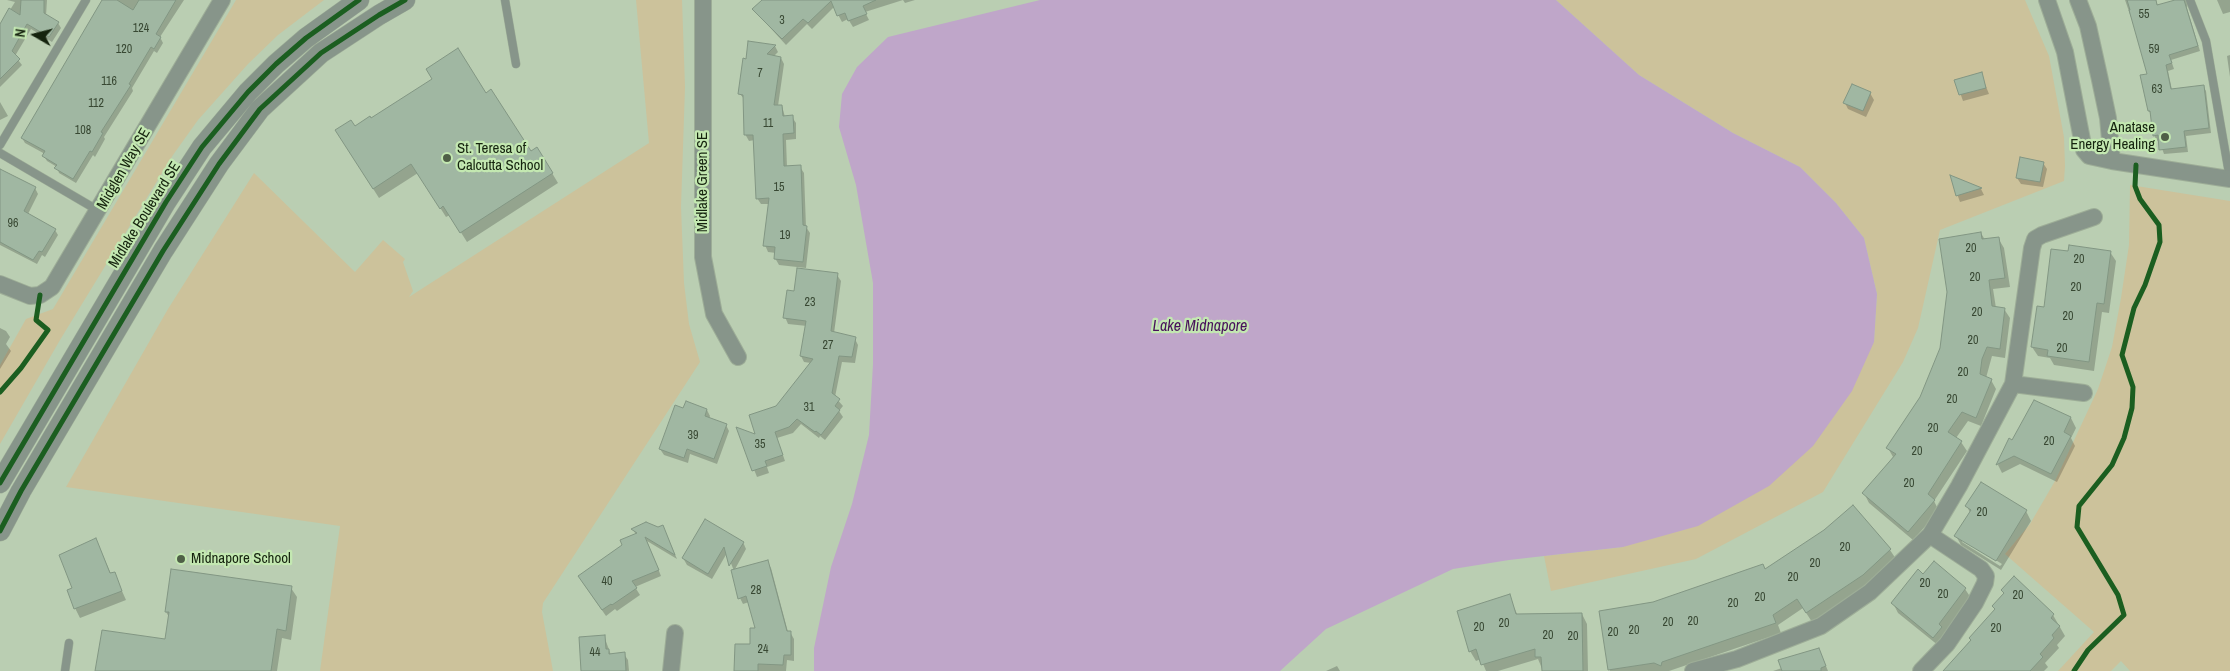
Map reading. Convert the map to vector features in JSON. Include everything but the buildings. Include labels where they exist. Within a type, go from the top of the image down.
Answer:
[{"type":"street","name":"Midglen Way SE","points":[[0,284],[30,296],[40,295],[52,288],[222,0]]},
{"type":"street","name":"Midlake Boulevard SE","points":[[0,483],[166,202],[202,147],[230,112],[276,64],[306,38],[359,0]]},
{"type":"street","points":[[0,531],[21,491],[164,251],[219,164],[260,109],[321,53],[378,15],[405,0]]},
{"type":"street","name":"Midlake Green SE","points":[[703,0],[703,257],[714,314],[738,357]]},
{"type":"street","points":[[2047,0],[2065,52],[2084,150],[2089,156],[2230,179]]},
{"type":"street","points":[[2078,0],[2088,26],[2100,80],[2108,118],[2112,161]]},
{"type":"street","points":[[1693,671],[1739,665],[1821,626],[1870,592],[1930,536],[2013,384],[2032,248],[2035,239],[2094,217]]},
{"type":"street","points":[[2013,384],[2084,393]]},
{"type":"street","points":[[1921,671],[1947,644],[1975,603],[1985,583],[1986,576],[1981,569],[1930,536]]},
{"type":"street","points":[[671,671],[675,633]]},
{"type":"lane","points":[[0,145],[86,0]]},
{"type":"lane","points":[[505,0],[516,64]]},
{"type":"lane","points":[[2190,0],[2206,41],[2230,179]]},
{"type":"lane","points":[[0,153],[99,211]]},
{"type":"lane","points":[[65,671],[69,643]]},
{"type":"shaded area","points":[[236,0],[324,0],[278,35],[248,64],[198,120],[173,155],[60,340],[0,444],[0,365],[26,319],[53,309]]},
{"type":"shaded area","points":[[636,0],[682,0],[685,87],[681,207],[684,283],[689,324],[700,362],[543,603],[542,612],[553,671],[320,671],[340,526],[66,487],[168,309],[254,173],[355,272],[383,240],[405,259],[403,262],[413,291],[409,297],[649,143]]},
{"type":"shaded area","points":[[1556,0],[2025,0],[2049,56],[2064,137],[2065,166],[2064,181],[1940,230],[1918,328],[1903,362],[1823,492],[1696,559],[1551,591],[1544,556],[1623,547],[1874,342],[1877,294],[1864,238],[1836,203],[1800,167],[1733,133],[1639,75]]},
{"type":"shaded area","points":[[2130,185],[2230,201],[2230,671],[2130,671],[2121,661],[2111,671],[2058,671],[2094,632],[2005,554],[2030,524],[2055,481],[2098,389],[2112,347],[2121,298],[2129,245]]},
{"type":"water","name":"Lake Midnapore","points":[[1040,0],[1556,0],[1639,75],[1733,133],[1800,167],[1836,203],[1864,238],[1877,294],[1874,342],[1852,391],[1813,446],[1769,486],[1698,526],[1623,547],[1509,560],[1453,569],[1326,629],[1280,671],[814,671],[814,648],[831,567],[852,504],[869,435],[873,364],[873,283],[856,185],[839,127],[842,94],[857,67],[888,37]]},
{"type":"cycle path","points":[[0,483],[166,202],[202,147],[248,92],[276,64],[306,38],[359,0]]},
{"type":"cycle path","points":[[0,531],[21,491],[163,251],[219,164],[260,109],[321,53],[405,0]]},
{"type":"cycle path","points":[[2074,671],[2088,650],[2124,615],[2118,595],[2077,527],[2079,506],[2112,465],[2124,438],[2132,408],[2133,387],[2122,355],[2134,308],[2145,285],[2160,242],[2159,225],[2140,199],[2135,186],[2136,165]]},
{"type":"cycle path","points":[[0,392],[21,368],[48,330],[36,320],[40,295]]},
{"type":"place","name":"Anatase Energy Healing","points":[[2165,137]]},
{"type":"place","name":"St. Teresa of Calcutta School","points":[[447,158]]},
{"type":"place","name":"Midnapore School","points":[[181,559]]}]
